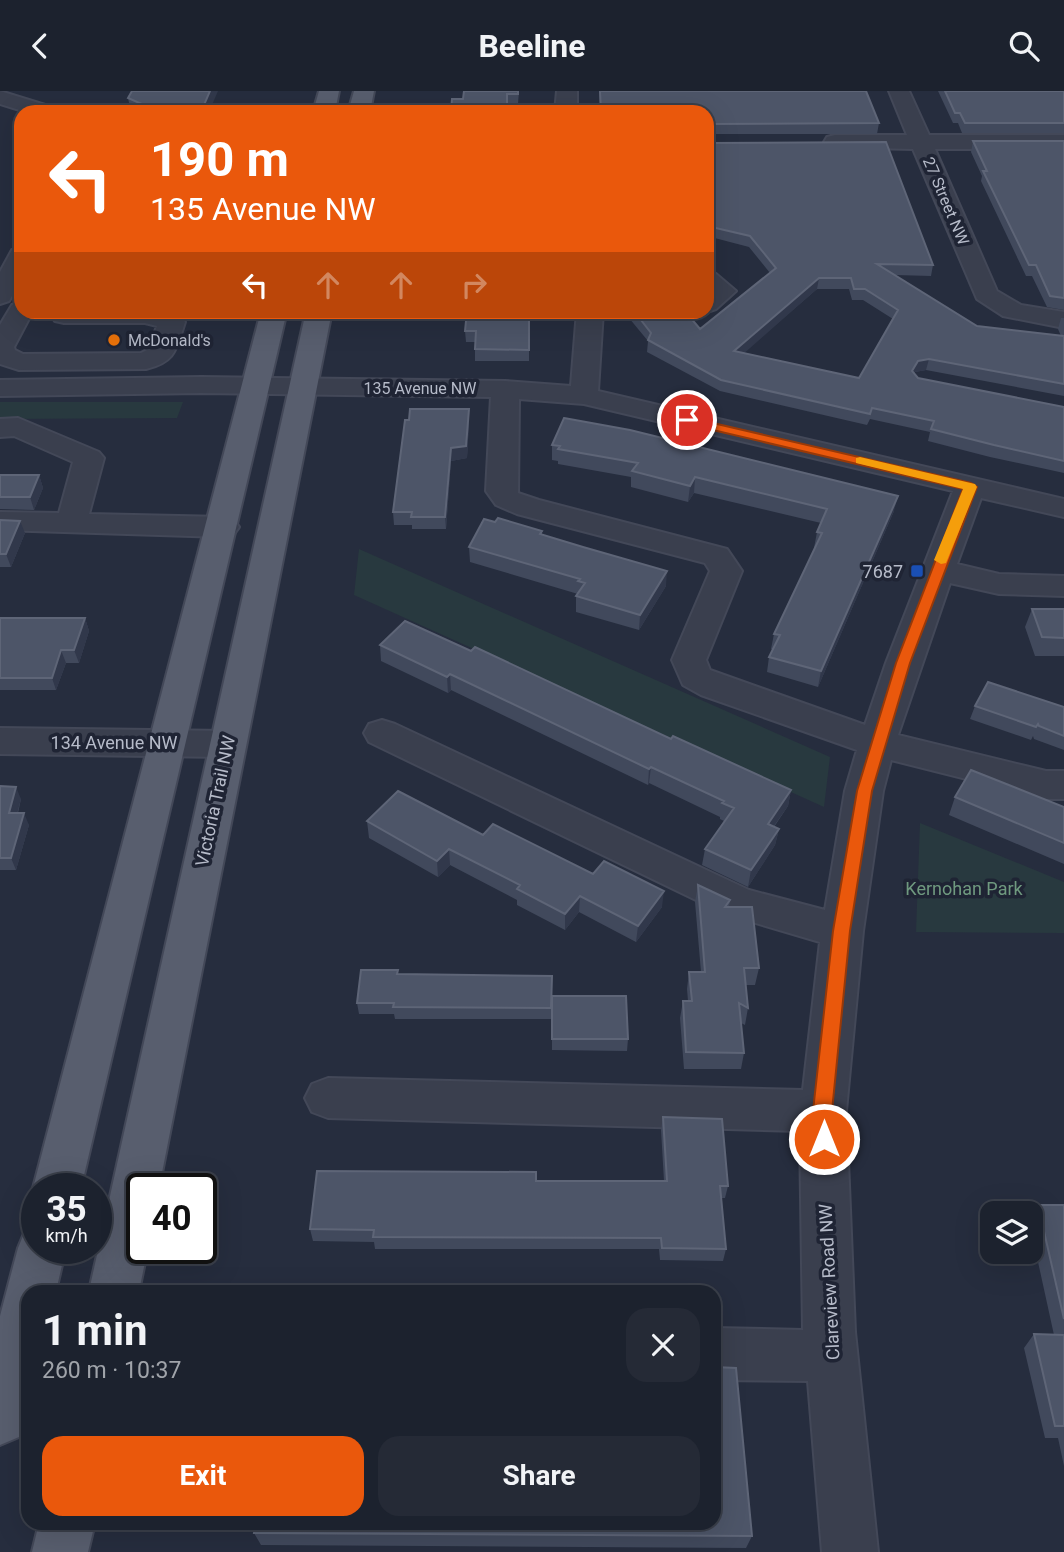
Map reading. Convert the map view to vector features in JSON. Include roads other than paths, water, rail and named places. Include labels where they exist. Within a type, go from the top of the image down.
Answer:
[{"type":"main road","points":[[61,1173],[223,527],[272,319]]},
{"type":"main road","name":"Victoria Trail NW","points":[[115,1285],[318,319]]},
{"type":"main road","points":[[33,1285],[38,1264]]},
{"type":"main road","points":[[0,1418],[21,1333]]},
{"type":"main road","points":[[60,1552],[65,1530]]},
{"type":"street","name":"27 Street NW","points":[[899,91],[986,294],[1014,313],[1064,320]]},
{"type":"street","points":[[13,97],[32,105]]},
{"type":"street","points":[[814,143],[1064,142]]},
{"type":"street","points":[[714,284],[723,291],[714,298]]},
{"type":"street","points":[[37,319],[15,321],[2,347],[2,355],[19,362],[146,361],[161,354],[172,322],[163,319]]},
{"type":"street","points":[[584,396],[589,319]]},
{"type":"street","points":[[39,386],[9,427],[89,458],[71,524]]},
{"type":"street","name":"135 Avenue NW","points":[[0,388],[257,386],[505,389],[584,396],[1064,509]]},
{"type":"street","points":[[505,389],[501,491],[507,499],[528,507],[716,556],[726,571],[690,660],[695,677],[713,686],[877,743],[1046,785],[1064,785]]},
{"type":"street","name":"Clareview Road NW","points":[[850,1552],[832,1356],[823,1111],[842,931],[864,791],[877,743],[937,570],[971,487]]},
{"type":"street","points":[[0,521],[223,527]]},
{"type":"street","points":[[937,570],[999,584],[1064,586]]},
{"type":"street","points":[[382,733],[739,903],[842,931]]},
{"type":"street","name":"134 Avenue NW","points":[[0,741],[168,741],[227,744]]},
{"type":"street","points":[[328,1098],[823,1111]]},
{"type":"street","points":[[721,1354],[832,1356]]},
{"type":"place","name":"McDonald's","points":[[114,340]]},
{"type":"place","name":"7687","points":[[917,571]]},
{"type":"park label","name":"Kernohan Park","points":[[964,888]]}]
